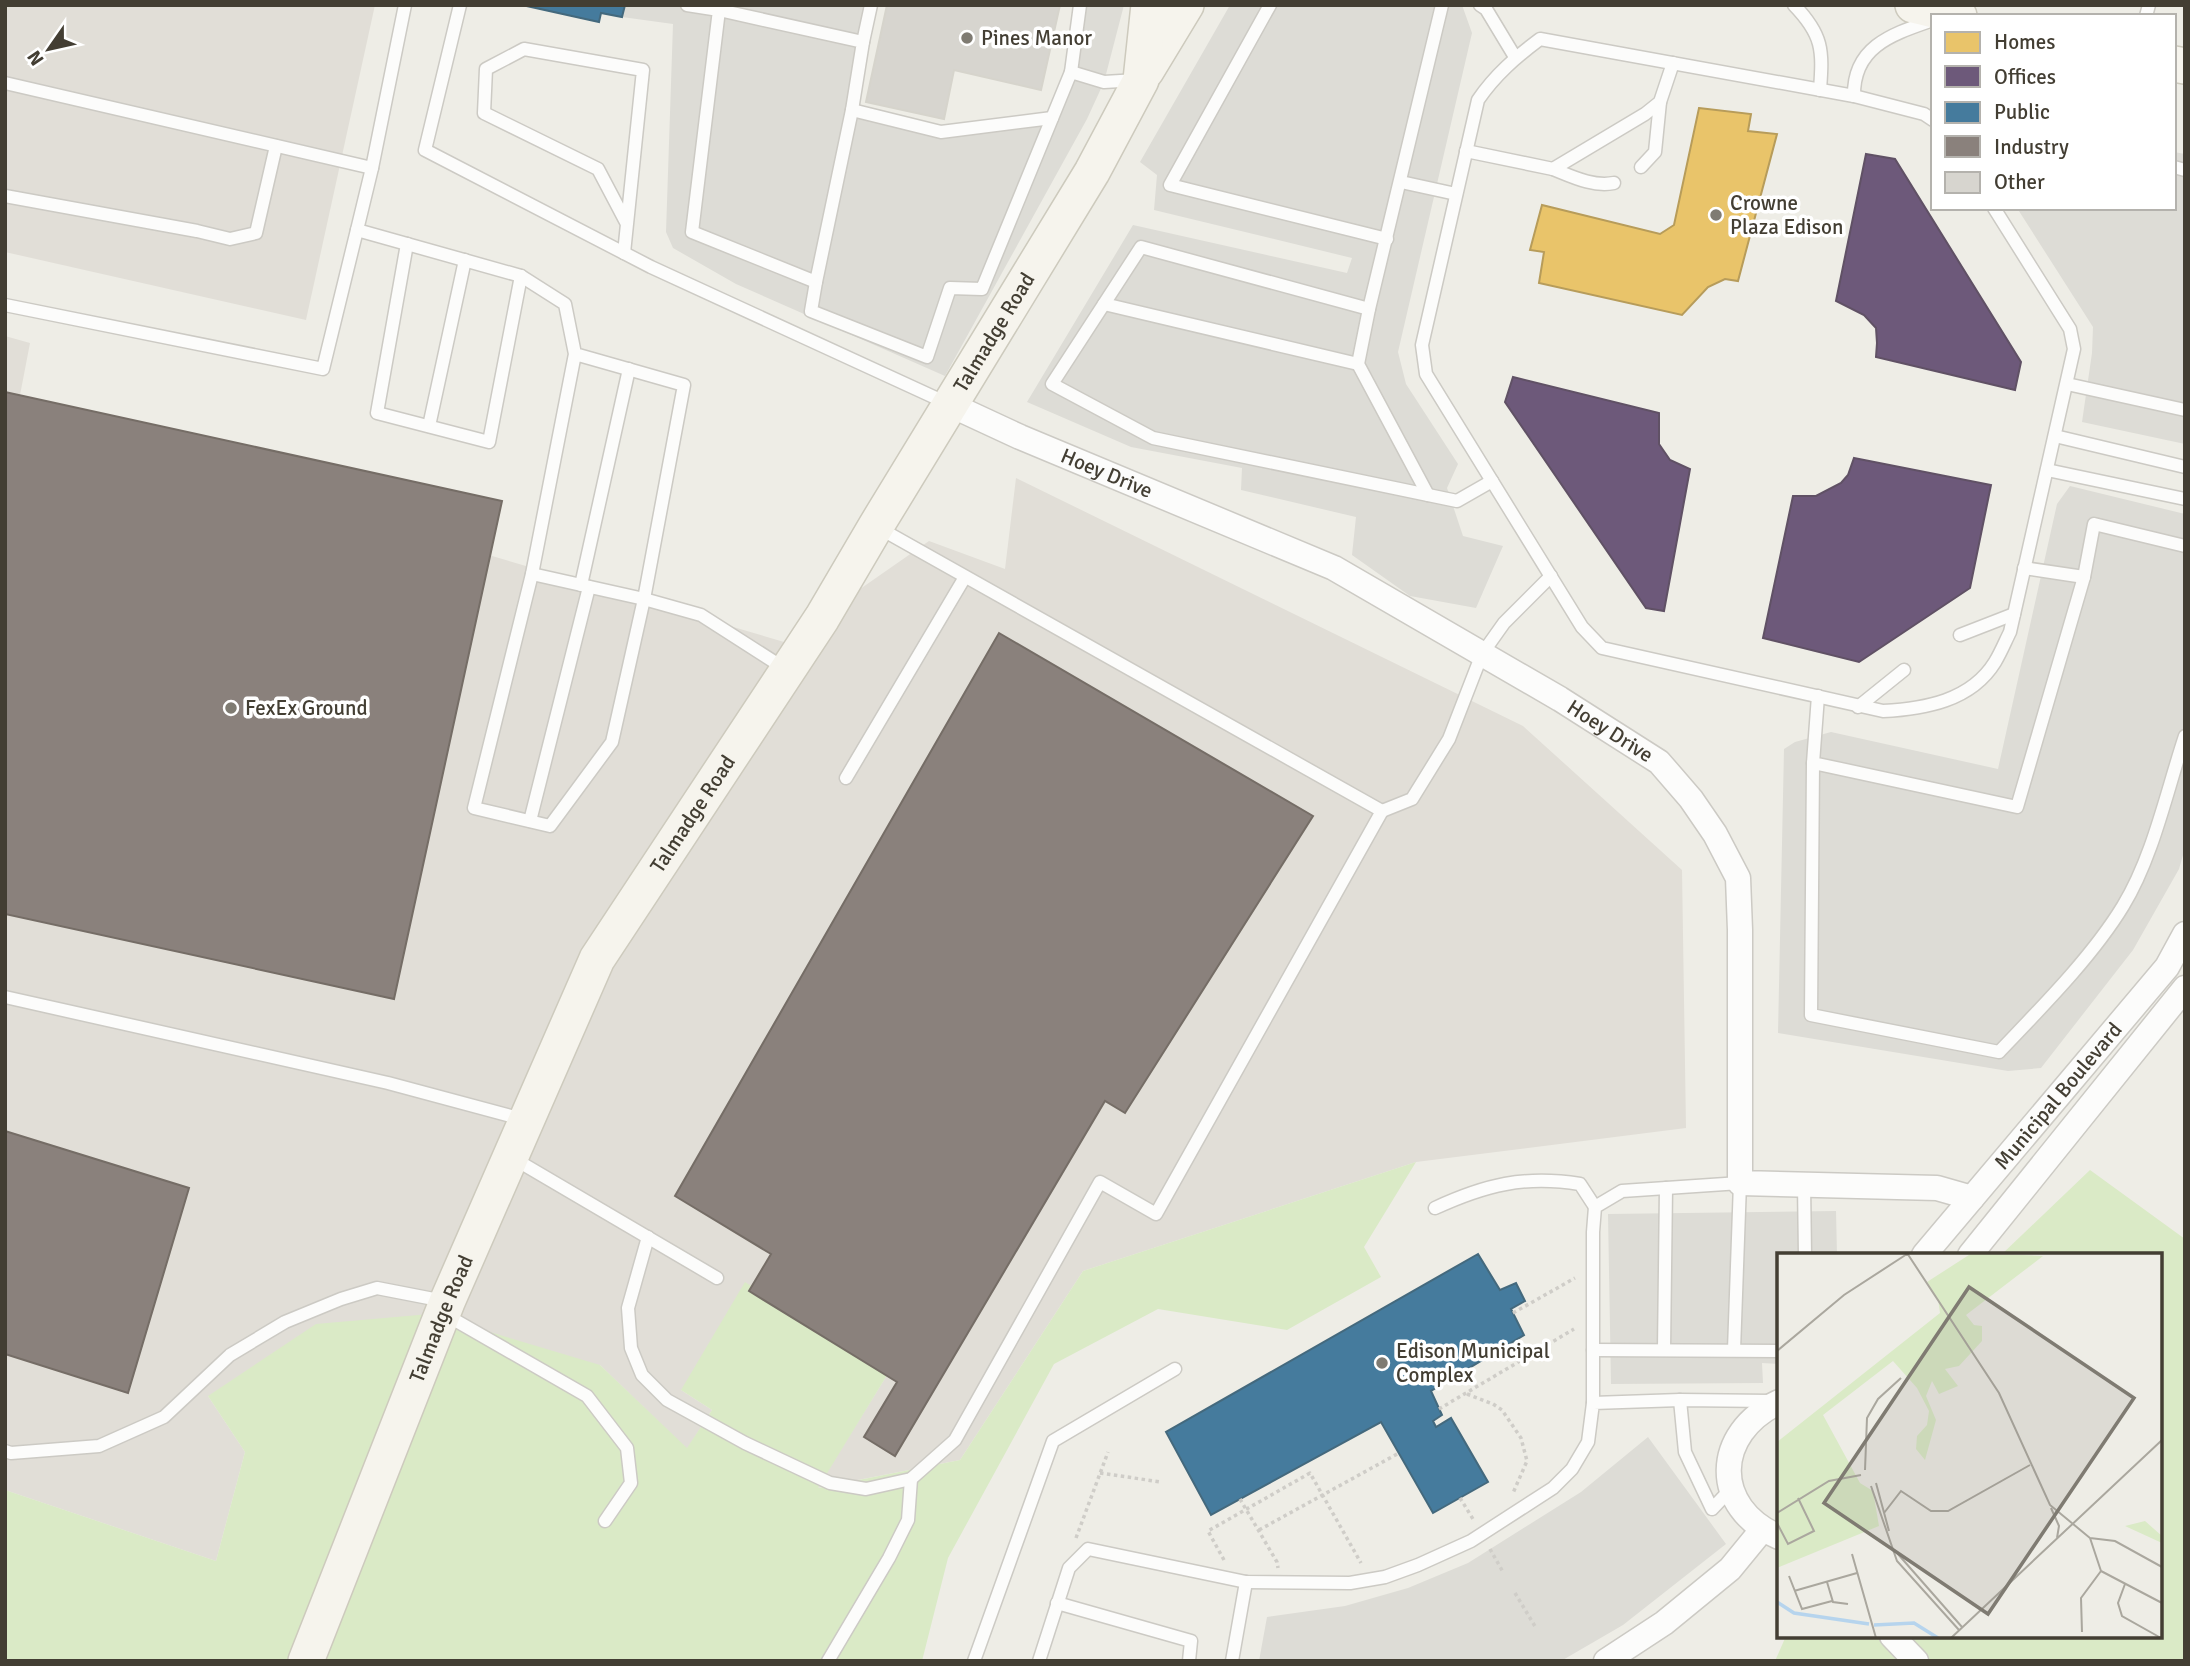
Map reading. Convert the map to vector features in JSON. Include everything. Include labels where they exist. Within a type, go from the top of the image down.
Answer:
[{"type":"street","name":"Talmadge Road","points":[[306,1661],[445,1307],[597,959],[822,618],[1092,172],[1141,80],[1149,5]]},
{"type":"street","points":[[1141,80],[1186,5]]},
{"type":"street","points":[[1913,5],[1941,14]]},
{"type":"street","name":"Hoey Drive","points":[[951,405],[1020,437],[1334,568],[1560,699],[1659,762],[1703,817],[1738,878],[1740,1183]]},
{"type":"street","name":"Municipal Boulevard","points":[[1926,1253],[2167,967],[2185,934]]},
{"type":"street","name":"Municipal Boulevard","points":[[1972,1253],[2185,988]]},
{"type":"street","points":[[1740,1183],[1937,1188],[1972,1198]]},
{"type":"street","points":[[1606,1661],[1664,1623],[1770,1533],[1741,1509],[1731,1489],[1729,1460],[1744,1426],[1760,1411],[1777,1403]]},
{"type":"street","points":[[1894,1638],[1916,1661]]},
{"type":"lane","points":[[5,305],[323,369],[372,168],[405,5]]},
{"type":"lane","points":[[460,5],[425,150],[624,253],[951,405]]},
{"type":"lane","points":[[687,5],[720,8],[863,42]]},
{"type":"lane","points":[[871,5],[811,311],[927,357],[950,288],[982,289],[1071,72],[1080,5]]},
{"type":"lane","points":[[1270,5],[1170,185],[1387,239]]},
{"type":"lane","points":[[1428,495],[1358,364],[1368,309],[1442,5]]},
{"type":"lane","points":[[1480,5],[1486,9],[1515,57]]},
{"type":"lane","points":[[1794,5],[1812,24],[1823,55],[1820,90]]},
{"type":"lane","points":[[720,8],[692,232],[816,282]]},
{"type":"lane","points":[[1854,96],[1854,79],[1870,50],[1892,35],[1931,22]]},
{"type":"lane","points":[[1931,119],[1924,114],[1854,96],[1540,39],[1515,57],[1489,83],[1478,100],[1422,345],[1426,374],[1582,627],[1602,648],[1858,707],[1883,710],[1916,709],[1955,697],[1977,682],[1994,664],[2010,632],[2074,349],[2070,329],[1995,210]]},
{"type":"lane","points":[[624,253],[643,70],[524,49],[486,69],[484,113],[598,169],[627,224]]},
{"type":"lane","points":[[1641,167],[1654,152],[1660,102],[1673,63]]},
{"type":"lane","points":[[1071,72],[1104,82],[1141,80]]},
{"type":"lane","points":[[5,83],[372,168]]},
{"type":"lane","points":[[1553,169],[1645,114],[1660,102]]},
{"type":"lane","points":[[852,110],[941,132],[1052,118]]},
{"type":"lane","points":[[5,196],[230,239],[256,233],[276,146]]},
{"type":"lane","points":[[1466,151],[1553,169],[1585,181],[1614,183]]},
{"type":"lane","points":[[1401,181],[1457,194]]},
{"type":"lane","points":[[357,230],[521,276],[565,304],[575,354],[532,574],[474,808],[550,826],[612,741],[644,599],[684,385],[575,354]]},
{"type":"lane","points":[[407,244],[377,414],[489,442],[521,276]]},
{"type":"lane","points":[[1368,309],[1142,247],[1052,384],[1153,438],[1457,501],[1492,481]]},
{"type":"lane","points":[[429,426],[465,261]]},
{"type":"lane","points":[[1104,304],[1358,364]]},
{"type":"lane","points":[[530,821],[585,586],[629,369]]},
{"type":"lane","points":[[2067,384],[2185,410]]},
{"type":"lane","points":[[2055,436],[2185,467]]},
{"type":"lane","points":[[2047,470],[2185,499]]},
{"type":"lane","points":[[1813,764],[2017,807],[2084,577],[2094,524],[2185,546]]},
{"type":"lane","points":[[876,526],[1382,811]]},
{"type":"lane","points":[[2025,568],[2084,577]]},
{"type":"lane","points":[[532,574],[644,599],[701,615],[788,670]]},
{"type":"lane","points":[[846,778],[965,576]]},
{"type":"lane","points":[[648,1237],[628,1308],[631,1348],[642,1375],[667,1400],[745,1443],[830,1483],[866,1489],[911,1479],[955,1440],[1100,1182],[1156,1214],[1382,811],[1412,799],[1449,739],[1482,654],[1504,623],[1551,576]]},
{"type":"lane","points":[[1960,635],[2014,614]]},
{"type":"lane","points":[[1858,707],[1904,670]]},
{"type":"lane","points":[[1818,696],[1813,764],[1811,1015],[1999,1052],[2045,1004],[2123,906],[2144,861],[2185,736]]},
{"type":"lane","points":[[5,997],[388,1083],[526,1120]]},
{"type":"lane","points":[[511,1157],[717,1278]]},
{"type":"lane","points":[[1042,1660],[1069,1568],[1088,1549],[1246,1582],[1350,1583],[1385,1577],[1471,1541],[1553,1488],[1572,1469],[1588,1442],[1593,1403],[1595,1207],[1580,1184],[1555,1180],[1511,1181],[1471,1192],[1435,1208]]},
{"type":"lane","points":[[1595,1207],[1622,1191],[1740,1183],[1734,1350]]},
{"type":"lane","points":[[1804,1185],[1805,1253]]},
{"type":"lane","points":[[1664,1349],[1666,1188]]},
{"type":"lane","points":[[5,1451],[11,1453],[99,1446],[164,1417],[230,1355],[285,1322],[341,1299],[377,1288],[445,1307],[587,1395],[627,1448],[631,1483],[605,1521]]},
{"type":"lane","points":[[1593,1350],[1777,1351]]},
{"type":"lane","points":[[974,1661],[1053,1441],[1175,1369]]},
{"type":"lane","points":[[1593,1403],[1680,1400],[1777,1402]]},
{"type":"lane","points":[[1680,1400],[1685,1452],[1712,1509],[1731,1489]]},
{"type":"lane","points":[[828,1661],[889,1558],[908,1520],[911,1479]]},
{"type":"lane","points":[[1232,1661],[1246,1582]]},
{"type":"lane","points":[[1058,1603],[1191,1641],[1189,1661]]},
{"type":"path","points":[[1513,1313],[1575,1278]]},
{"type":"path","points":[[1439,1409],[1574,1329]]},
{"type":"path","points":[[1466,1394],[1502,1410],[1521,1438],[1527,1461],[1511,1498]]},
{"type":"path","points":[[1075,1539],[1108,1452]]},
{"type":"path","points":[[1259,1531],[1399,1453]]},
{"type":"path","points":[[1100,1473],[1161,1482]]},
{"type":"path","points":[[1226,1563],[1208,1531],[1310,1473],[1362,1565]]},
{"type":"path","points":[[1460,1498],[1474,1521]]},
{"type":"path","points":[[1240,1499],[1278,1562],[1278,1570]]},
{"type":"path","points":[[1488,1546],[1503,1572]]},
{"type":"path","points":[[1516,1593],[1536,1628]]},
{"type":"shaded area","points":[[5,5],[375,5],[306,320],[5,252]]},
{"type":"shaded area","points":[[625,5],[871,5],[852,110],[941,132],[1052,118],[1071,72],[1080,5],[1124,5],[1104,82],[1087,119],[945,376],[736,284],[673,248],[666,232],[673,24],[622,17]]},
{"type":"shaded area","points":[[1230,5],[1462,5],[1472,33],[1398,352],[1406,384],[1458,464],[1447,488],[1463,536],[1503,546],[1476,608],[1410,596],[1352,555],[1356,517],[1241,490],[1242,468],[1131,447],[1027,402],[1133,225],[1347,273],[1352,258],[1154,210],[1157,175],[1140,162]]},
{"type":"shaded area","points":[[2176,152],[2185,154],[2185,444],[2082,422],[2093,327],[2018,210],[2176,210]]},
{"type":"shaded area","points":[[5,336],[30,343],[16,416],[784,642],[929,541],[1005,569],[1016,478],[1523,726],[1682,870],[1686,1128],[1416,1162],[1083,1271],[960,1460],[817,1488],[889,1372],[681,1390],[712,1410],[687,1449],[600,1365],[208,1396],[245,1452],[216,1561],[5,1490]]},
{"type":"shaded area","points":[[2070,486],[2185,514],[2185,848],[2179,869],[2133,950],[2041,1068],[2008,1071],[1778,1033],[1784,749],[1795,742],[1831,732],[1998,769],[2057,504]]},
{"type":"shaded area","points":[[1836,1211],[1837,1253],[1777,1253],[1777,1364],[1762,1363],[1763,1383],[1611,1384],[1608,1214]]},
{"type":"shaded area","points":[[1648,1437],[1726,1544],[1623,1625],[1561,1661],[1259,1661],[1267,1617],[1345,1606],[1408,1588],[1468,1563],[1581,1492]]},
{"type":"green space","points":[[1416,1162],[1364,1247],[1381,1277],[1287,1330],[1158,1309],[1054,1364],[948,1558],[922,1661],[5,1661],[5,1490],[216,1561],[245,1452],[208,1396],[316,1324],[430,1314],[600,1365],[687,1448],[712,1410],[681,1390],[745,1282],[889,1372],[818,1488],[960,1460],[1083,1271]]},
{"type":"green space","points":[[2090,1170],[2185,1239],[2185,1661],[1775,1661],[1785,1638],[2162,1638],[2162,1253],[2003,1253]]},
{"type":"building: Homes","name":"Crowne Plaza Edison","points":[[1699,108],[1751,114],[1748,131],[1777,134],[1738,281],[1725,279],[1708,287],[1682,315],[1539,283],[1544,252],[1530,250],[1542,205],[1660,234],[1674,225]]},
{"type":"building: Offices","points":[[1866,154],[1895,159],[2021,362],[2015,390],[1876,357],[1876,328],[1864,315],[1836,301]]},
{"type":"building: Offices","points":[[1513,377],[1659,413],[1659,444],[1670,460],[1690,469],[1664,611],[1646,608],[1505,402]]},
{"type":"building: Offices","points":[[1854,458],[1991,485],[1970,588],[1859,662],[1763,638],[1793,496],[1816,496],[1841,483],[1848,475]]},
{"type":"building: Public","points":[[522,5],[625,5],[622,17],[601,13],[599,22]]},
{"type":"building: Public","name":"Edison Municipal Complex","points":[[1478,1254],[1500,1290],[1516,1283],[1525,1301],[1511,1309],[1524,1335],[1431,1391],[1442,1415],[1433,1421],[1436,1427],[1451,1418],[1488,1482],[1433,1513],[1381,1422],[1211,1515],[1166,1432]]},
{"type":"building: Industry","name":"FexEx Ground","points":[[5,392],[502,501],[394,999],[5,914]]},
{"type":"building: Industry","points":[[999,633],[1313,816],[1125,1113],[1105,1101],[895,1456],[864,1437],[897,1382],[749,1291],[771,1254],[675,1196]]},
{"type":"building: Industry","points":[[5,1131],[189,1188],[128,1393],[5,1354]]},
{"type":"building: Other","name":"Pines Manor","points":[[887,5],[1060,5],[1041,90],[954,70],[944,119],[866,102]]},
{"type":"place","name":"Pines Manor","points":[[967,38]]},
{"type":"place","name":"Crowne Plaza Edison","points":[[1716,215]]},
{"type":"place","name":"FexEx Ground","points":[[231,708]]},
{"type":"place","name":"Edison Municipal Complex","points":[[1382,1363]]}]
